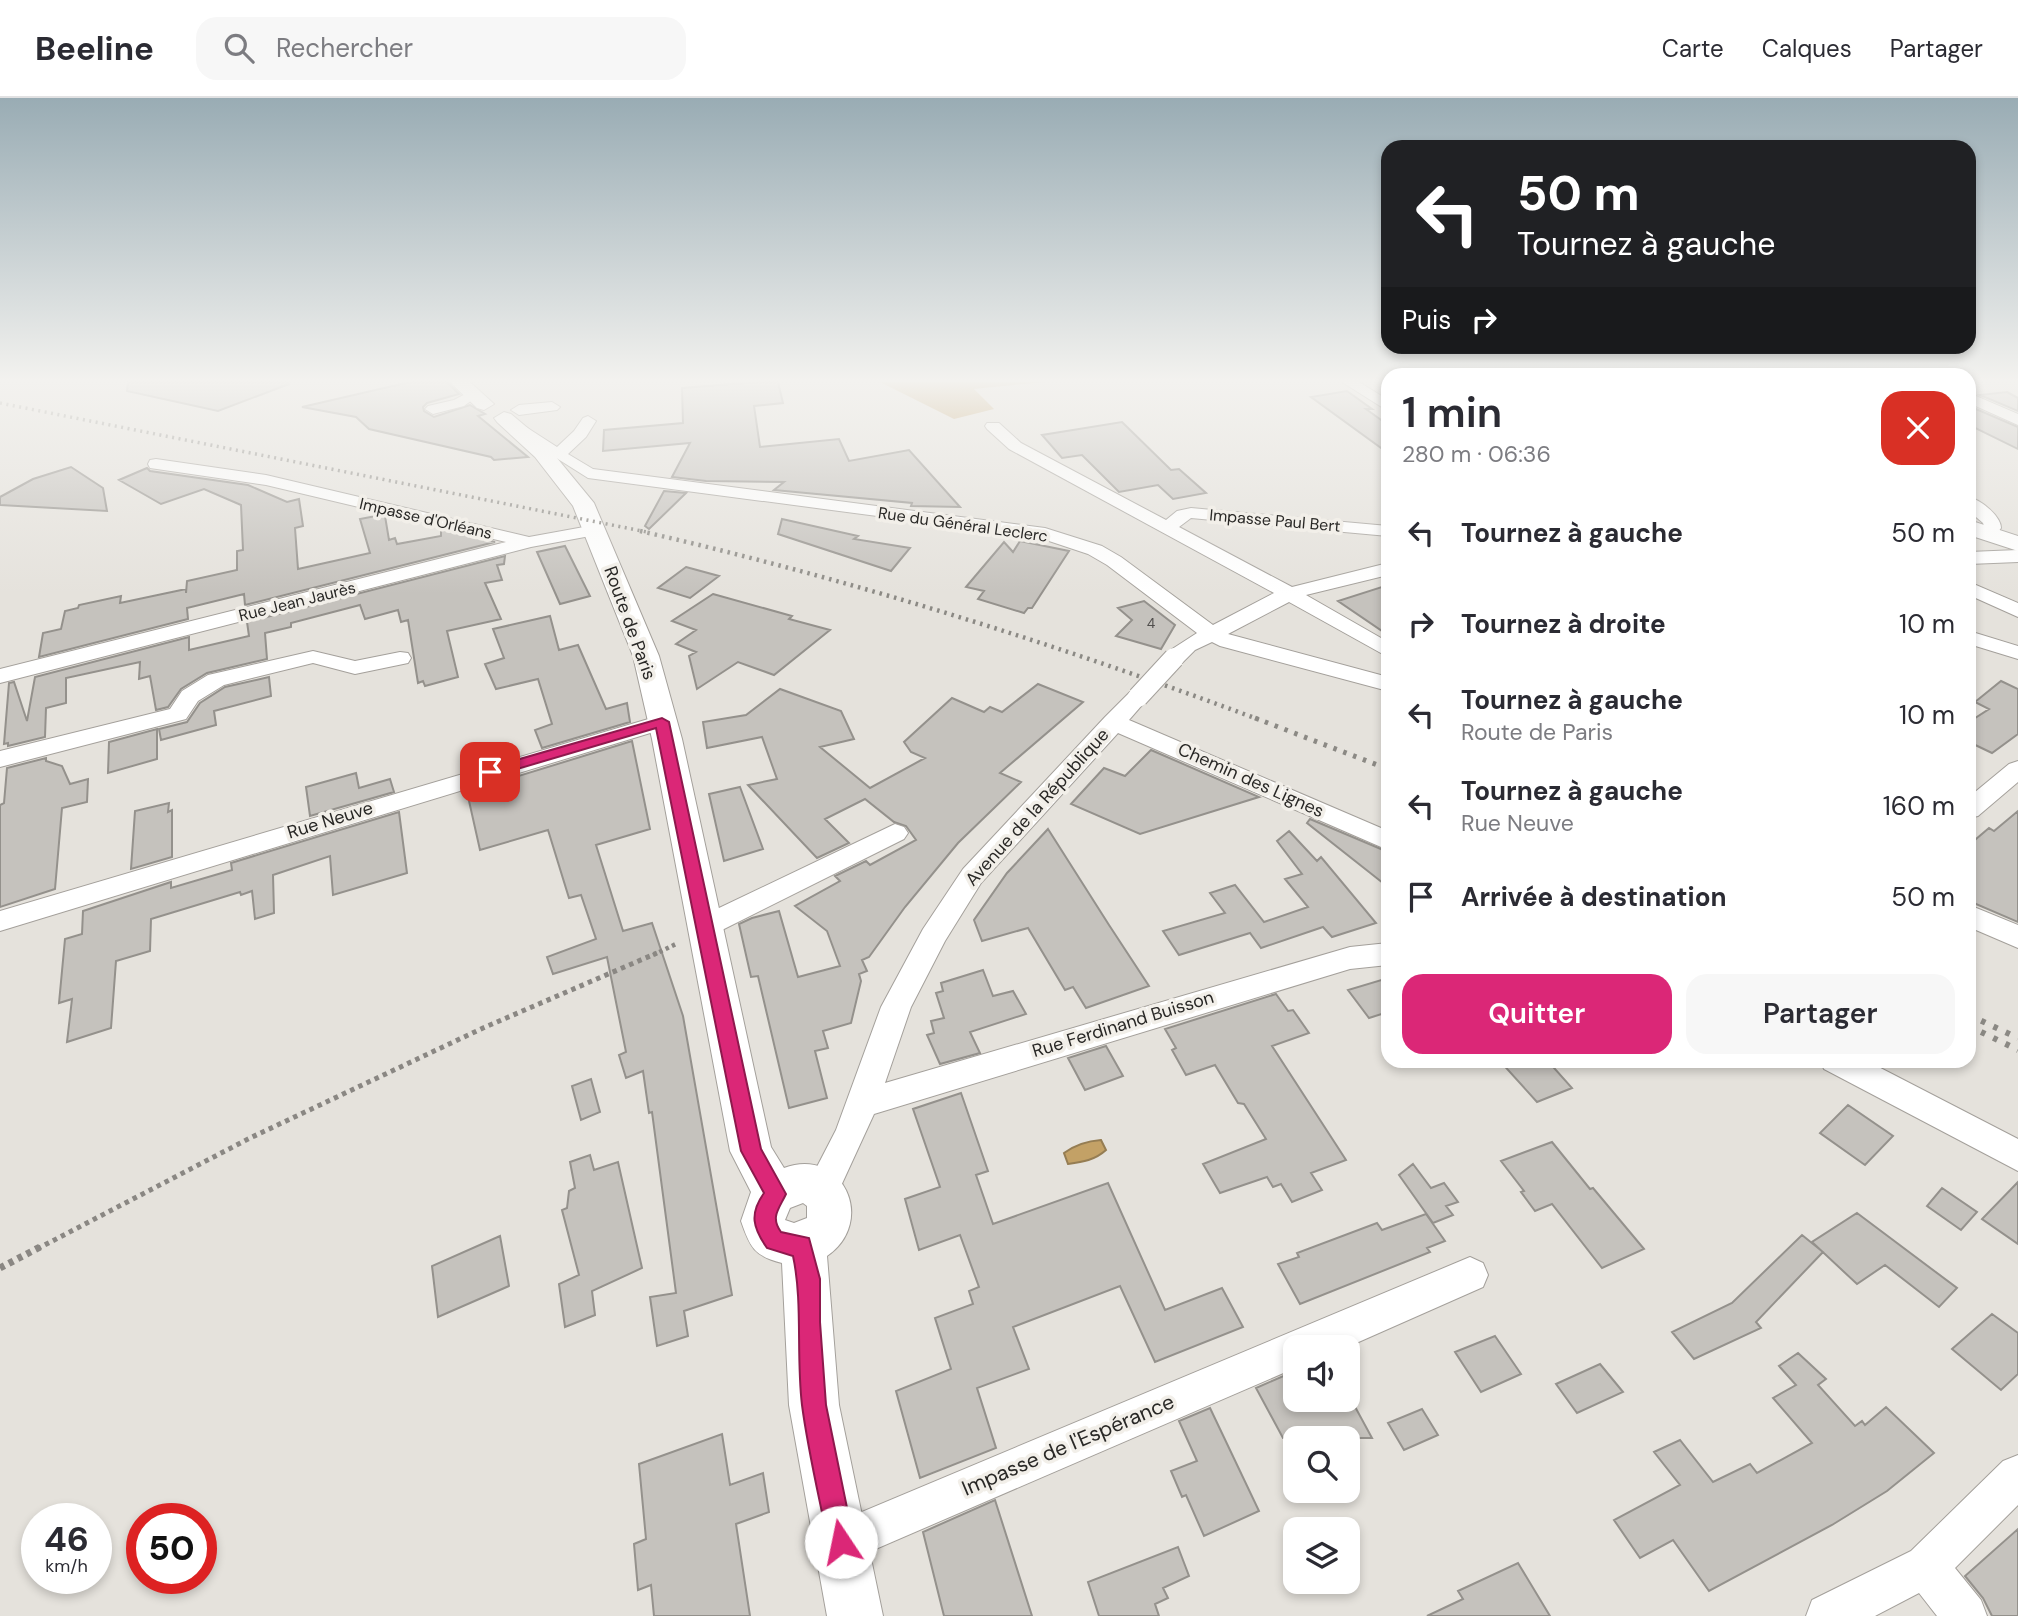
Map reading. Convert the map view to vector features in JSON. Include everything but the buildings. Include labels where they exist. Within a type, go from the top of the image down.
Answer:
[{"type":"main road","name":"Route de Paris","points":[[542,453],[569,484],[575,497],[583,503],[646,656],[706,926],[751,1151],[775,1194]]},
{"type":"main road","points":[[567,453],[588,473],[583,503]]},
{"type":"main road","points":[[1980,527],[2018,537]]},
{"type":"main road","points":[[1980,527],[2018,544]]},
{"type":"main road","points":[[794,1184],[814,1185],[822,1190],[831,1206],[828,1225],[821,1234],[802,1245],[782,1244],[768,1234],[763,1218],[765,1209],[775,1194],[794,1184]]},
{"type":"main road","points":[[802,1245],[809,1279],[808,1322],[814,1405],[855,1616]]},
{"type":"street","points":[[560,453],[588,473]]},
{"type":"street","name":"Impasse Paul Bert","points":[[1028,453],[1381,647]]},
{"type":"street","name":"Impasse d'Orléans","points":[[156,464],[266,480],[530,542]]},
{"type":"street","name":"Rue du Général Leclerc","points":[[588,473],[650,484],[1039,532],[1072,540],[1114,561],[1210,634],[1245,648],[1381,682]]},
{"type":"street","points":[[1976,508],[1992,522],[1980,527]]},
{"type":"street","name":"Impasse Paul Bert","points":[[1167,528],[1183,515],[1191,513],[1381,530]]},
{"type":"street","name":"Rue Jean Jaurès","points":[[0,676],[530,542],[595,530]]},
{"type":"street","points":[[1976,558],[2018,555]]},
{"type":"street","name":"Avenue de la République","points":[[822,1190],[851,1133],[896,1007],[933,936],[972,876],[1174,657],[1210,634],[1285,596],[1381,571]]},
{"type":"street","points":[[1976,591],[2018,611]]},
{"type":"street","points":[[1976,638],[2018,653]]},
{"type":"street","points":[[0,759],[178,714],[190,696],[216,680],[313,657],[355,668],[400,658]]},
{"type":"street","name":"Rue Neuve","points":[[0,921],[662,722]]},
{"type":"street","name":"Chemin des Lignes","points":[[1114,722],[1381,838]]},
{"type":"street","points":[[1976,804],[2018,769]]},
{"type":"street","points":[[706,926],[895,834]]},
{"type":"street","points":[[1976,918],[2018,937]]},
{"type":"street","name":"Rue Ferdinand Buisson","points":[[861,1104],[1350,958],[1381,955]]},
{"type":"street","points":[[1850,1068],[2018,1156]]},
{"type":"street","name":"Impasse de l'Espérance","points":[[1328,1335],[1471,1275]]},
{"type":"street","name":"Impasse de l'Espérance","points":[[841,1542],[1283,1354]]},
{"type":"street","points":[[1828,1616],[1926,1566],[2018,1476]]},
{"type":"street","points":[[1926,1566],[1965,1616]]},
{"type":"path","points":[[0,1268],[250,1138],[483,1028],[672,947],[706,926]]},
{"type":"shaded area","points":[[1101,1140],[1106,1150],[1098,1156],[1068,1164],[1064,1153],[1081,1144]]},
{"type":"railway","points":[[250,453],[647,532]]},
{"type":"railway","points":[[640,531],[797,570],[953,615],[1107,665],[1260,720]]},
{"type":"railway","points":[[1255,718],[1381,766]]},
{"type":"railway","points":[[1976,1018],[2018,1038]]},
{"type":"railway","points":[[1976,1029],[2018,1050]]},
{"type":"route","points":[[490,772],[662,722],[751,1151],[775,1194],[765,1209],[764,1226],[774,1240],[782,1244],[802,1245],[809,1279],[808,1322],[814,1405],[841,1542]]}]
